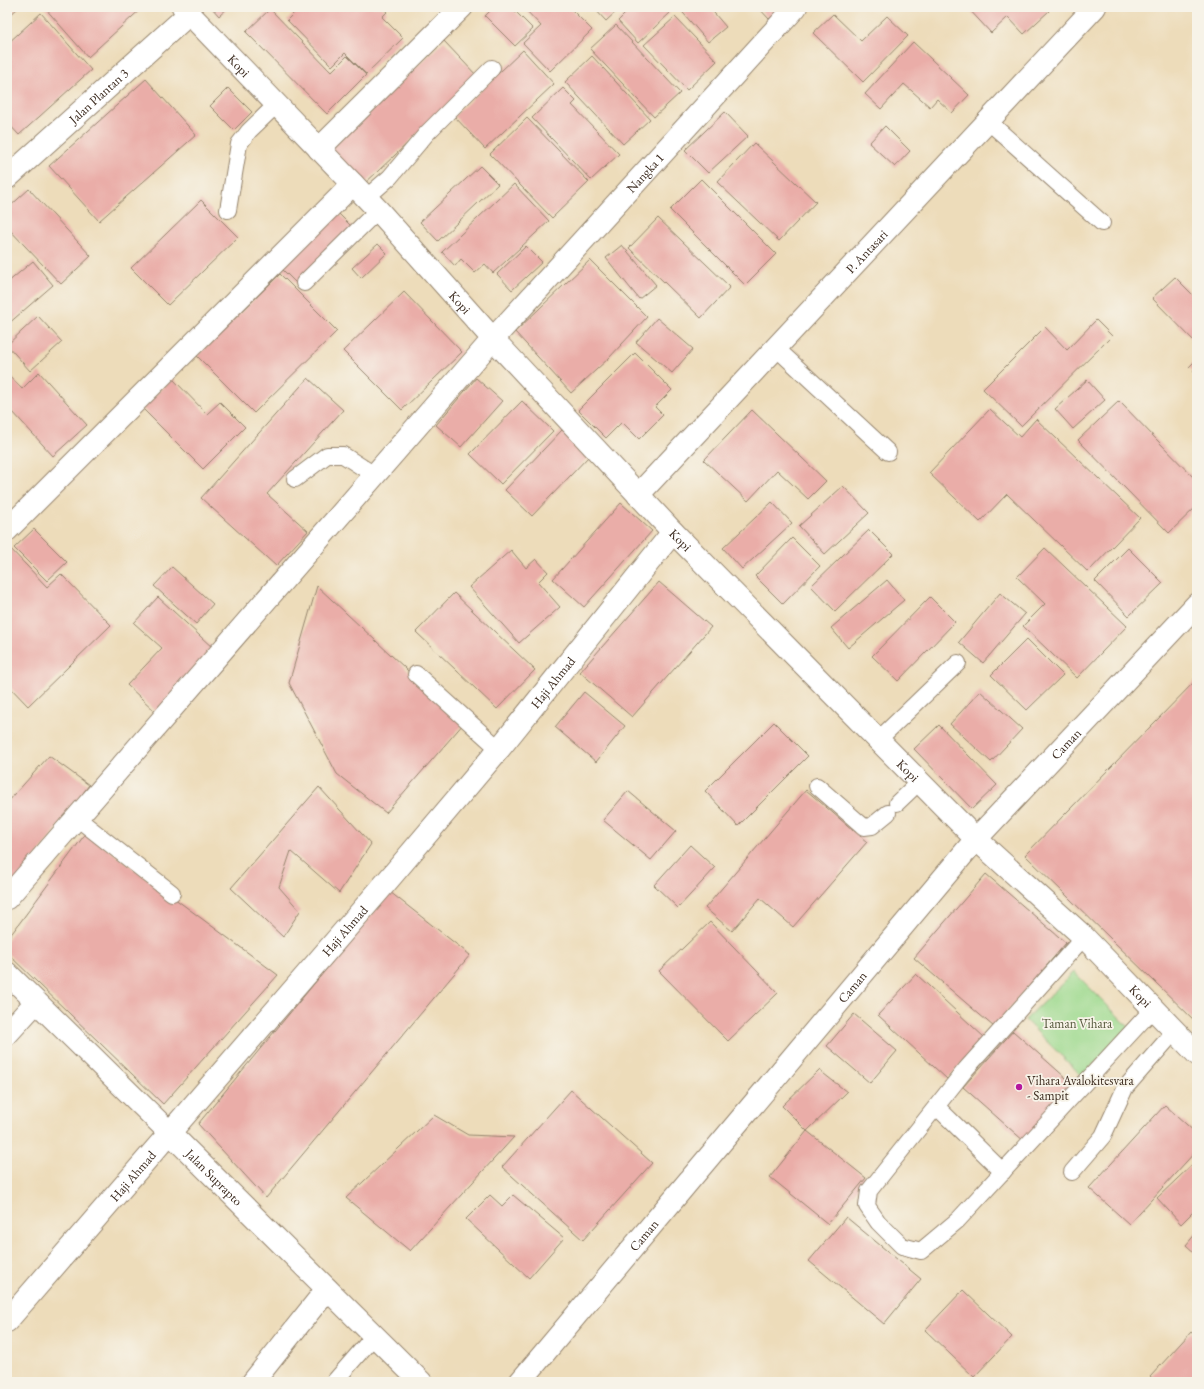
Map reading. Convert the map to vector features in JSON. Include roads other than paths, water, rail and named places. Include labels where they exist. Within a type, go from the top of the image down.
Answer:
[{"type":"street","points":[[319,149],[462,7]]},
{"type":"street","name":"Nangka 1","points":[[7,898],[376,476],[493,339],[796,7]]},
{"type":"street","name":"P. Antasari","points":[[638,495],[1095,7]]},
{"type":"street","name":"Kopi","points":[[186,10],[366,197],[493,339],[673,532],[976,839],[1084,937],[1174,1032],[1197,1054]]},
{"type":"street","name":"Jalan Plantan 3","points":[[7,178],[186,10]]},
{"type":"street","points":[[7,530],[366,197]]},
{"type":"street","name":"Haji Ahmad","points":[[7,1321],[389,879],[499,749],[673,532]]},
{"type":"street","name":"Caman","points":[[520,1382],[976,839],[1197,604]]},
{"type":"street","name":"Jalan Suprapto","points":[[7,973],[421,1382]]},
{"type":"street","points":[[7,1034],[36,1002]]},
{"type":"street","points":[[253,1382],[327,1289]]},
{"type":"lane","points":[[304,283],[366,197],[390,177],[427,132],[492,68]]},
{"type":"lane","points":[[228,210],[239,144],[249,131],[276,105]]},
{"type":"lane","points":[[988,120],[1102,223]]},
{"type":"lane","points":[[775,347],[888,452]]},
{"type":"lane","points":[[295,479],[327,455],[343,455],[376,476]]},
{"type":"lane","points":[[878,740],[958,663]]},
{"type":"lane","points":[[416,674],[499,749]]},
{"type":"lane","points":[[817,786],[864,827],[872,826],[919,782]]},
{"type":"lane","points":[[77,818],[172,893]]},
{"type":"lane","points":[[1084,937],[966,1069],[869,1191],[867,1206],[878,1222],[902,1246],[921,1251],[958,1220],[1153,1009]]},
{"type":"lane","points":[[1072,1172],[1103,1136],[1125,1088],[1174,1032]]},
{"type":"lane","points":[[937,1107],[1003,1172]]},
{"type":"lane","points":[[334,1382],[374,1336]]},
{"type":"place","name":"Vihara Avalokitesvara - Sampit","points":[[1019,1087]]},
{"type":"park label","name":"Taman Vihara","points":[[1077,1023]]}]
